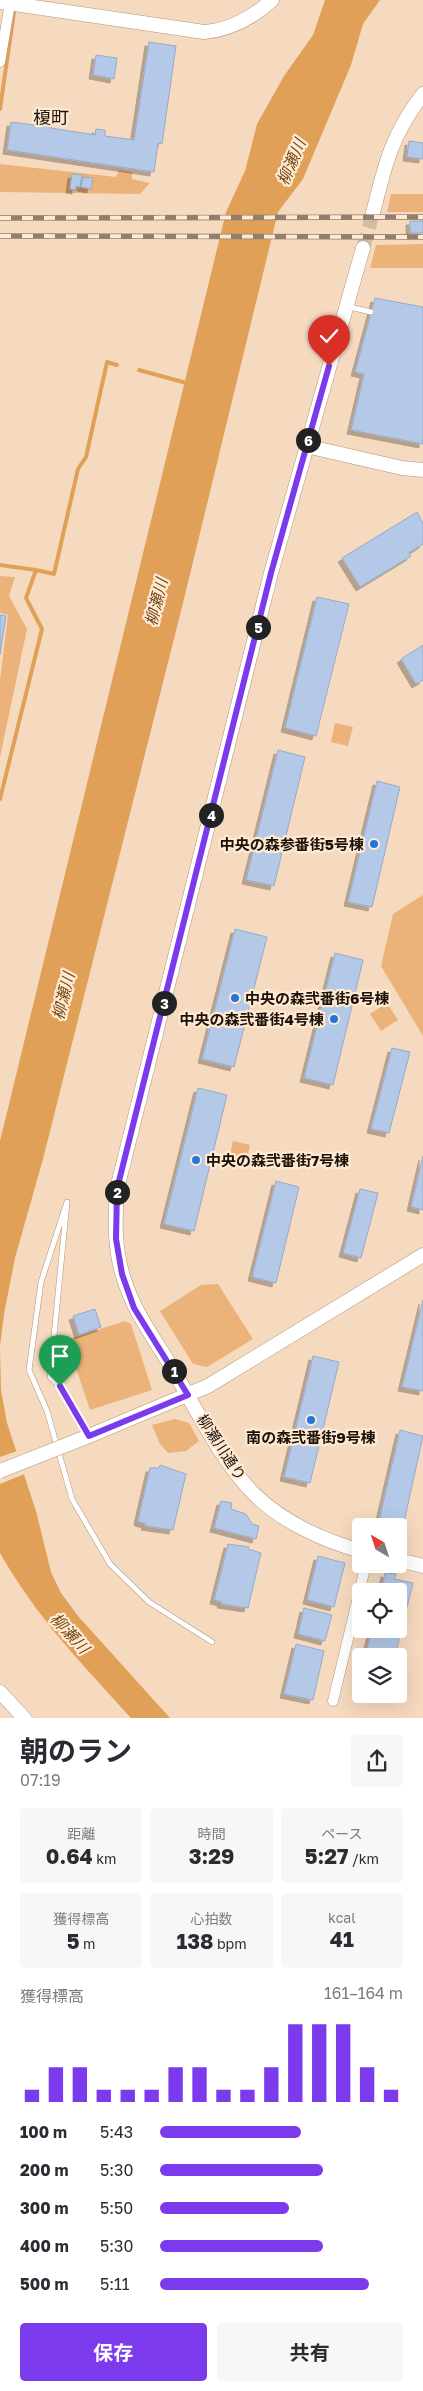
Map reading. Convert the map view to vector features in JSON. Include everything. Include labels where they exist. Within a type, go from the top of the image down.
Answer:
[{"type":"street","points":[[0,62],[5,2],[204,32],[219,30],[242,22],[272,0]]},
{"type":"street","points":[[373,212],[392,142],[402,124],[423,95]]},
{"type":"street","name":"柳瀬川通り","points":[[352,1547],[314,1534],[284,1517],[256,1496],[234,1470],[134,1308],[122,1274],[116,1239],[117,1189],[269,582],[363,248]]},
{"type":"street","points":[[306,446],[402,468],[423,470]]},
{"type":"street","points":[[0,1471],[188,1395],[257,1357],[423,1255]]},
{"type":"street","points":[[408,1562],[423,1566]]},
{"type":"street","points":[[333,1701],[364,1573]]},
{"type":"street","points":[[0,1692],[25,1718]]},
{"type":"lane","points":[[346,306],[371,312]]},
{"type":"lane","points":[[89,1436],[60,1386],[50,1377],[68,1202],[41,1282],[29,1370],[47,1411],[72,1499],[110,1564],[149,1602],[212,1642]]},
{"type":"shaded area","points":[[0,164],[116,177],[119,170],[132,172],[132,179],[150,183],[140,194],[0,192]]},
{"type":"shaded area","points":[[391,194],[423,194],[423,212],[387,212]]},
{"type":"shaded area","points":[[423,244],[423,268],[370,268],[376,245]]},
{"type":"shaded area","points":[[0,576],[15,577],[9,596],[27,629],[0,757],[0,680],[8,615],[0,613]]},
{"type":"shaded area","points":[[335,723],[353,727],[348,746],[331,742]]},
{"type":"shaded area","points":[[423,895],[423,1036],[381,966],[393,914]]},
{"type":"shaded area","points":[[387,1003],[398,1020],[381,1031],[370,1014]]},
{"type":"shaded area","points":[[233,1141],[250,1145],[246,1162],[229,1158]]},
{"type":"shaded area","points":[[218,1284],[253,1339],[207,1367],[193,1364],[160,1311],[201,1285]]},
{"type":"shaded area","points":[[125,1321],[131,1324],[152,1390],[90,1410],[68,1344],[72,1338]]},
{"type":"shaded area","points":[[175,1419],[189,1423],[199,1441],[186,1451],[168,1453],[160,1444],[152,1425]]},
{"type":"water","name":"柳瀬川","points":[[325,0],[380,0],[363,24],[351,65],[303,179],[278,212],[183,603],[43,1159],[15,1258],[0,1346],[0,1141],[226,212],[245,171],[257,124],[284,76],[313,35]]},
{"type":"water","name":"柳瀬川","points":[[0,1346],[1,1390],[7,1423],[36,1511],[51,1572],[61,1593],[78,1616],[170,1718],[131,1718],[45,1620],[14,1577],[0,1553]]},
{"type":"pier","points":[[20,1450],[27,1473],[0,1484],[0,1457]]},
{"type":"building","points":[[149,42],[176,46],[162,144],[158,143],[154,172],[7,150],[11,122],[41,126],[42,120],[52,122],[51,128],[95,135],[96,129],[105,130],[105,136],[134,140]]},
{"type":"building","points":[[96,55],[117,58],[114,79],[93,75]]},
{"type":"building","points":[[409,141],[423,143],[423,159],[407,157]]},
{"type":"building","points":[[72,174],[82,175],[80,187],[76,186],[76,190],[70,189]]},
{"type":"building","points":[[83,177],[93,178],[91,189],[81,187]]},
{"type":"building","points":[[410,221],[423,221],[423,233],[410,233]]},
{"type":"building","points":[[375,298],[423,307],[423,444],[351,430],[364,374],[355,372]]},
{"type":"building","points":[[417,512],[423,523],[423,544],[409,553],[411,556],[360,587],[342,558]]},
{"type":"building","points":[[317,597],[349,604],[316,736],[285,728]]},
{"type":"building","points":[[0,615],[6,616],[0,655]]},
{"type":"building","points":[[423,645],[423,680],[416,684],[401,659]]},
{"type":"building","points":[[278,750],[305,757],[274,886],[246,880]]},
{"type":"building","name":"中央の森参番街5号棟","points":[[377,781],[400,787],[372,907],[348,902]]},
{"type":"building","name":"中央の森弐番街6号棟","points":[[235,929],[267,937],[234,1067],[202,1059]]},
{"type":"building","name":"中央の森弐番街4号棟","points":[[335,953],[363,960],[333,1085],[304,1078]]},
{"type":"building","points":[[392,1048],[410,1052],[389,1133],[371,1129]]},
{"type":"building","name":"中央の森弐番街7号棟","points":[[198,1088],[227,1095],[194,1231],[164,1224]]},
{"type":"building","points":[[423,1156],[423,1210],[411,1207]]},
{"type":"building","points":[[276,1181],[299,1187],[276,1283],[252,1277]]},
{"type":"building","points":[[360,1189],[378,1193],[361,1258],[343,1253]]},
{"type":"building","points":[[423,1300],[423,1391],[402,1387]]},
{"type":"building","points":[[95,1309],[101,1327],[79,1335],[73,1316]]},
{"type":"building","name":"南の森弐番街9号棟","points":[[313,1356],[339,1362],[310,1483],[284,1477]]},
{"type":"building","points":[[400,1430],[423,1436],[405,1518],[380,1518]]},
{"type":"building","points":[[160,1465],[186,1474],[173,1530],[145,1526],[146,1524],[138,1520],[150,1468],[159,1468]]},
{"type":"building","points":[[221,1501],[232,1503],[231,1509],[246,1514],[252,1524],[259,1526],[256,1539],[214,1528]]},
{"type":"building","points":[[228,1544],[249,1547],[248,1549],[261,1553],[248,1608],[221,1604],[222,1602],[214,1600]]},
{"type":"building","points":[[318,1556],[345,1563],[334,1607],[307,1600]]},
{"type":"building","points":[[385,1573],[396,1574],[394,1579],[413,1583],[407,1607],[407,1583],[383,1583]]},
{"type":"building","points":[[304,1608],[332,1615],[325,1641],[298,1634]]},
{"type":"building","points":[[370,1638],[399,1638],[397,1648],[367,1648]]},
{"type":"building","points":[[296,1644],[324,1651],[313,1700],[284,1694]]},
{"type":"waterway","points":[[0,109],[14,12]]},
{"type":"waterway","points":[[36,570],[54,574],[78,469],[86,457],[107,362],[117,365]]},
{"type":"waterway","points":[[139,370],[190,384]]},
{"type":"waterway","points":[[0,565],[36,570],[26,598],[42,629],[0,799]]},
{"type":"tunnel","points":[[363,248],[373,213]]},
{"type":"railway","points":[[0,218],[423,217]]},
{"type":"railway","points":[[0,236],[423,237]]},
{"type":"place","name":"中央の森参番街5号棟","points":[[374,844]]},
{"type":"place","name":"中央の森弐番街6号棟","points":[[235,998]]},
{"type":"place","name":"中央の森弐番街4号棟","points":[[334,1019]]},
{"type":"place","name":"中央の森弐番街7号棟","points":[[196,1160]]},
{"type":"place","name":"南の森弐番街9号棟","points":[[311,1420]]},
{"type":"district","name":"榎町","points":[[51,117]]},
{"type":"route","points":[[60,1386],[89,1436],[188,1395],[134,1308],[122,1274],[116,1239],[117,1189],[271,573],[329,366]]}]
